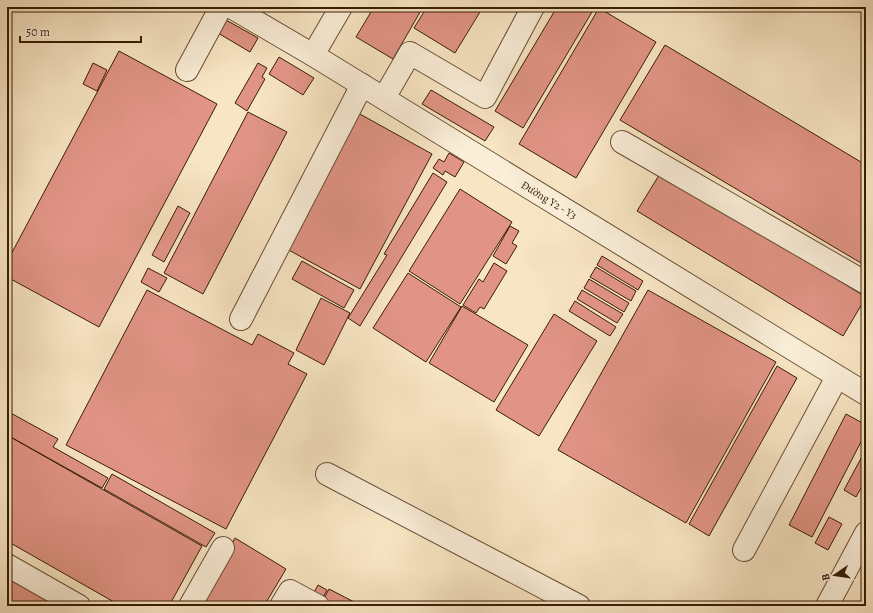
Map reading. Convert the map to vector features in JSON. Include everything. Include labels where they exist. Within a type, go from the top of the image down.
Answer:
[{"type":"street","points":[[187,70],[221,7]]},
{"type":"street","name":"Đường Y2 - Y3","points":[[231,7],[384,98],[866,394]]},
{"type":"street","points":[[313,55],[341,7]]},
{"type":"street","points":[[384,98],[410,53],[485,97],[533,7]]},
{"type":"street","points":[[241,319],[362,85]]},
{"type":"street","points":[[622,142],[866,283]]},
{"type":"street","points":[[744,550],[837,377]]},
{"type":"street","points":[[327,474],[579,606]]},
{"type":"street","points":[[827,606],[866,533]]},
{"type":"street","points":[[190,606],[223,548]]},
{"type":"street","points":[[7,565],[79,606]]},
{"type":"street","points":[[281,606],[290,591],[318,606]]},
{"type":"building","points":[[374,7],[423,7],[393,59],[356,37]]},
{"type":"building","points":[[427,7],[483,7],[455,53],[414,28]]},
{"type":"building","points":[[557,7],[584,7],[592,12],[523,128],[495,111]]},
{"type":"building","points":[[599,8],[656,42],[576,178],[519,144]]},
{"type":"building","points":[[226,20],[258,38],[250,52],[218,33]]},
{"type":"building","points":[[665,45],[866,165],[866,266],[620,120]]},
{"type":"building","points":[[119,51],[217,104],[99,327],[7,277],[7,262]]},
{"type":"building","points":[[279,57],[314,78],[303,95],[269,74]]},
{"type":"building","points":[[93,63],[107,70],[97,91],[83,84]]},
{"type":"building","points":[[258,63],[267,68],[262,77],[265,79],[247,111],[235,103]]},
{"type":"building","points":[[431,90],[494,127],[485,141],[422,104]]},
{"type":"building","points":[[248,112],[287,132],[203,294],[164,273]]},
{"type":"building","points":[[358,113],[432,154],[360,289],[285,248]]},
{"type":"building","points":[[449,153],[464,162],[455,177],[445,171],[443,175],[433,168],[439,159],[444,162]]},
{"type":"building","points":[[661,172],[866,297],[843,336],[637,211]]},
{"type":"building","points":[[433,173],[447,182],[360,326],[348,318],[387,255],[384,254]]},
{"type":"building","points":[[460,189],[512,222],[460,304],[409,271]]},
{"type":"building","points":[[178,206],[190,213],[164,262],[152,255]]},
{"type":"building","points":[[510,226],[519,231],[512,243],[517,246],[506,264],[493,256]]},
{"type":"building","points":[[602,256],[643,281],[638,290],[597,265]]},
{"type":"building","points":[[302,261],[354,290],[344,308],[292,279]]},
{"type":"building","points":[[494,263],[507,271],[484,309],[480,307],[476,313],[463,305],[479,279],[483,282]]},
{"type":"building","points":[[596,267],[636,291],[631,301],[590,277]]},
{"type":"building","points":[[148,268],[167,278],[159,292],[141,282]]},
{"type":"building","points":[[408,273],[461,307],[426,362],[373,328]]},
{"type":"building","points":[[589,279],[629,303],[624,312],[584,288]]},
{"type":"building","points":[[147,290],[252,345],[258,334],[294,353],[288,364],[307,374],[226,529],[66,445]]},
{"type":"building","points":[[582,290],[623,314],[617,323],[577,299]]},
{"type":"building","points":[[648,290],[776,362],[686,523],[558,450]]},
{"type":"building","points":[[321,298],[350,313],[324,365],[296,350]]},
{"type":"building","points":[[575,301],[616,327],[610,336],[569,311]]},
{"type":"building","points":[[462,306],[528,345],[494,402],[429,363]]},
{"type":"building","points":[[554,314],[597,341],[539,436],[496,410]]},
{"type":"building","points":[[777,366],[797,378],[709,536],[689,524]]},
{"type":"building","points":[[7,411],[58,439],[53,447],[108,478],[102,488],[7,435]]},
{"type":"building","points":[[846,414],[866,425],[866,432],[812,537],[789,525]]},
{"type":"building","points":[[7,435],[202,546],[169,606],[121,606],[7,541]]},
{"type":"building","points":[[866,449],[866,479],[856,497],[844,490]]},
{"type":"building","points":[[112,474],[215,533],[206,547],[104,489]]},
{"type":"building","points":[[829,517],[842,524],[828,550],[815,543]]},
{"type":"building","points":[[235,538],[286,569],[264,606],[195,606]]},
{"type":"building","points":[[7,578],[56,606],[7,606]]},
{"type":"building","points":[[318,585],[327,590],[320,603],[311,598]]},
{"type":"building","points":[[329,589],[362,606],[325,606],[321,604]]}]
